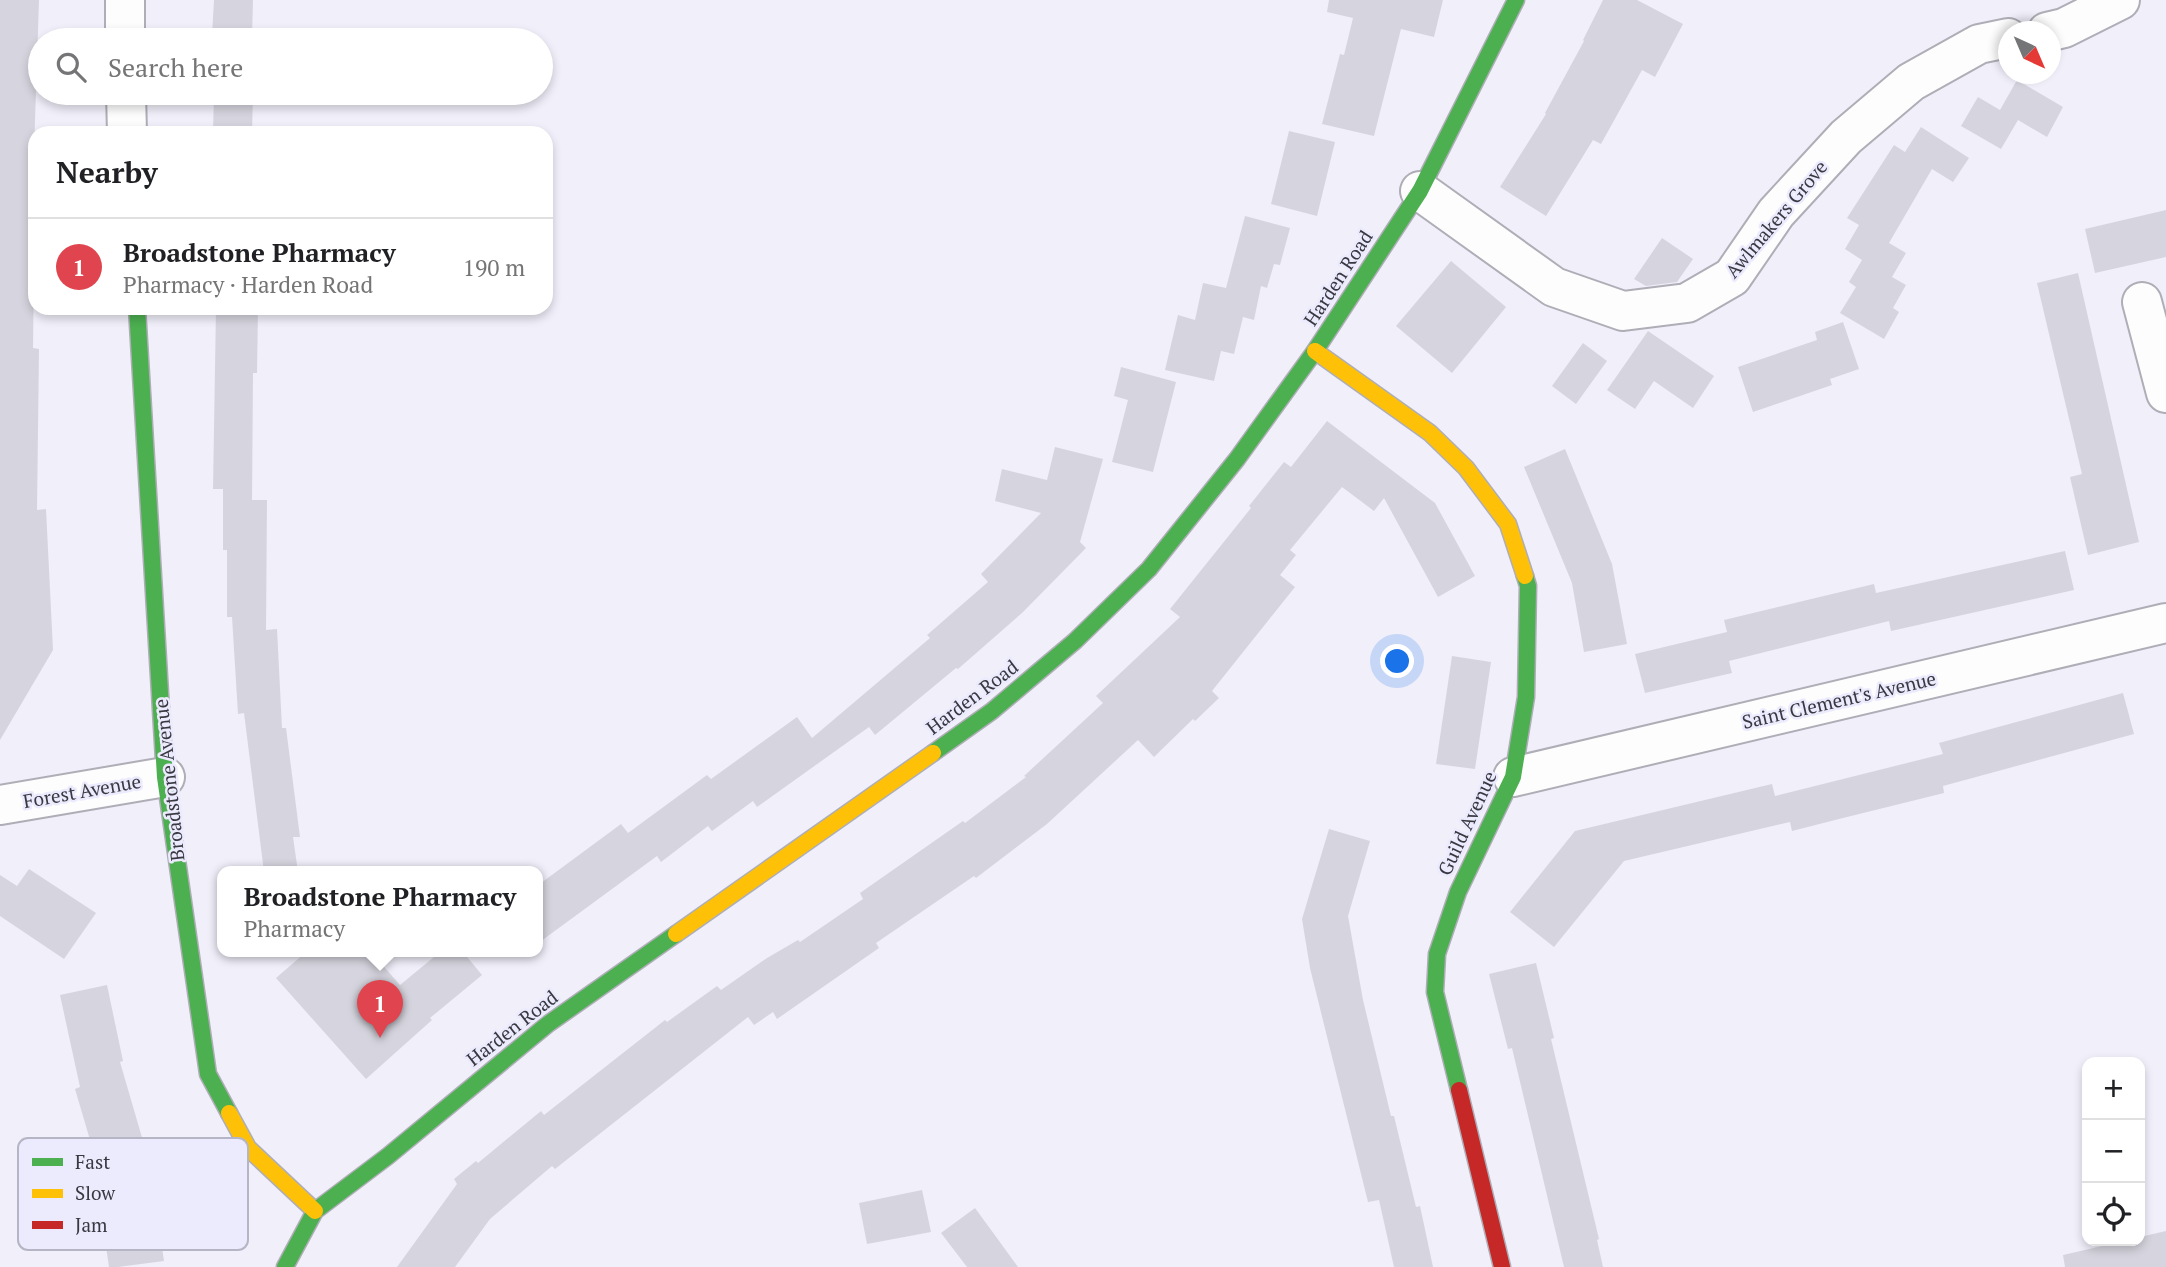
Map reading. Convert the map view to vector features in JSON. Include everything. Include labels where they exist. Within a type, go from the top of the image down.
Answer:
[{"type":"street","points":[[125,0],[125,28]]},
{"type":"street","name":"Harden Road","points":[[285,1267],[315,1211],[388,1156],[548,1024],[992,711],[1065,650],[1149,569],[1237,459],[1315,351],[1420,191],[1516,0]]},
{"type":"street","points":[[2061,29],[2120,0]]},
{"type":"street","name":"Awlmakers Grove","points":[[1420,191],[1554,287],[1623,311],[1687,303],[1732,277],[1776,213],[1846,136],[1911,82],[1979,44],[1998,40]]},
{"type":"street","points":[[126,105],[127,126]]},
{"type":"street","points":[[2143,302],[2166,393]]},
{"type":"street","name":"Broadstone Avenue","points":[[137,315],[165,777],[208,1074],[243,1138]]},
{"type":"street","name":"Guild Avenue","points":[[1315,351],[1430,433],[1466,468],[1508,524],[1528,586],[1526,697],[1513,777],[1458,892],[1437,954],[1435,992],[1502,1267]]},
{"type":"street","name":"Saint Clement's Avenue","points":[[1513,777],[2166,623]]},
{"type":"street","name":"Forest Avenue","points":[[0,806],[165,777]]},
{"type":"street","name":"Broadstone Avenue","points":[[248,1148],[315,1211]]},
{"type":"building","points":[[0,0],[39,0],[38,28],[28,28],[28,105],[36,105],[35,126],[28,126],[28,315],[33,315],[33,348],[39,349],[37,510],[46,509],[53,650],[0,740]]},
{"type":"building","points":[[214,0],[253,0],[252,28],[212,28]]},
{"type":"building","points":[[1329,0],[1443,0],[1434,37],[1401,29],[1374,136],[1322,124],[1340,54],[1344,55],[1353,18],[1327,12]]},
{"type":"building","points":[[1603,0],[1637,0],[1683,24],[1655,77],[1642,70],[1601,144],[1593,140],[1546,216],[1500,187],[1546,114]]},
{"type":"building","points":[[2015,84],[2024,84],[2063,107],[2047,137],[2018,120],[2001,149],[1961,126],[1978,97],[2000,110]]},
{"type":"building","points":[[214,105],[253,105],[252,126],[213,126]]},
{"type":"building","points":[[1921,127],[1969,158],[1953,182],[1932,169],[1889,243],[1906,253],[1892,277],[1906,285],[1893,308],[1899,312],[1884,339],[1840,313],[1856,287],[1849,282],[1862,260],[1845,249],[1859,225],[1847,218],[1894,145],[1905,152]]},
{"type":"building","points":[[1289,131],[1335,142],[1317,216],[1271,204]]},
{"type":"building","points":[[2166,210],[2166,257],[2095,273],[2085,229]]},
{"type":"building","points":[[1245,216],[1290,228],[1280,265],[1274,264],[1267,288],[1261,286],[1254,320],[1243,317],[1234,354],[1221,351],[1214,381],[1165,370],[1178,315],[1195,320],[1203,283],[1226,288]]},
{"type":"building","points":[[1662,238],[1693,259],[1677,282],[1646,286],[1634,279]]},
{"type":"building","points":[[1451,261],[1506,307],[1452,373],[1396,326]]},
{"type":"building","points":[[2078,273],[2139,542],[2088,555],[2070,477],[2082,474],[2037,283]]},
{"type":"building","points":[[216,315],[258,315],[257,373],[253,373],[252,500],[267,500],[266,630],[277,629],[282,728],[286,728],[300,837],[293,837],[297,866],[263,866],[244,713],[238,714],[232,617],[227,617],[223,489],[213,489]]},
{"type":"building","points":[[1843,322],[1859,369],[1830,379],[1832,385],[1753,412],[1738,367],[1817,340],[1815,332]]},
{"type":"building","points":[[1648,331],[1714,376],[1693,408],[1654,381],[1635,409],[1607,390]]},
{"type":"building","points":[[1583,343],[1607,361],[1576,404],[1552,386]]},
{"type":"building","points":[[1121,367],[1176,382],[1153,472],[1112,462],[1128,400],[1114,396]]},
{"type":"building","points":[[1327,421],[1435,503],[1475,576],[1438,597],[1384,498],[1374,511],[1342,487],[1290,550],[1296,555],[1280,575],[1295,587],[1212,691],[1219,698],[1154,757],[1138,740],[1047,824],[976,878],[974,876],[876,943],[879,948],[777,1019],[773,1012],[754,1025],[748,1017],[555,1169],[552,1166],[490,1219],[455,1267],[397,1267],[457,1184],[454,1179],[476,1161],[478,1163],[541,1111],[544,1115],[665,1020],[667,1022],[717,986],[721,990],[767,958],[798,940],[800,942],[863,899],[860,893],[963,821],[965,823],[1026,777],[1024,776],[1103,703],[1096,696],[1180,617],[1170,609],[1251,508],[1249,506],[1284,462],[1291,467]]},
{"type":"building","points":[[1055,447],[1103,459],[1080,542],[1086,548],[1023,612],[958,669],[875,735],[869,727],[757,807],[753,801],[712,831],[708,826],[661,862],[657,856],[543,940],[543,882],[621,824],[628,833],[707,775],[711,779],[797,717],[812,738],[930,638],[927,635],[988,582],[981,574],[1041,513],[995,501],[1002,469],[1047,480]]},
{"type":"building","points":[[1565,449],[1612,564],[1627,644],[1584,652],[1572,583],[1524,467]]},
{"type":"building","points":[[2065,551],[2074,590],[1891,631],[1889,621],[1729,661],[1732,673],[1645,693],[1635,654],[1727,632],[1724,620],[1874,584],[1876,593]]},
{"type":"building","points":[[1452,656],[1491,662],[1475,769],[1436,764]]},
{"type":"building","points":[[2123,693],[2134,734],[1943,786],[1944,793],[1792,831],[1790,822],[1624,861],[1554,947],[1510,912],[1575,831],[1772,784],[1775,796],[1943,754],[1939,743]]},
{"type":"building","points":[[1329,829],[1370,841],[1348,916],[1363,1000],[1391,1116],[1394,1116],[1416,1207],[1420,1206],[1433,1267],[1394,1267],[1379,1200],[1368,1202],[1310,968],[1302,919]]},
{"type":"building","points":[[29,869],[96,913],[64,959],[0,916],[0,875],[17,886]]},
{"type":"building","points":[[300,957],[375,957],[400,985],[434,957],[467,957],[482,975],[430,1018],[432,1020],[366,1079],[276,978]]},
{"type":"building","points":[[1536,963],[1554,1038],[1551,1039],[1599,1239],[1597,1240],[1603,1267],[1564,1267],[1512,1048],[1508,1049],[1489,974]]},
{"type":"building","points":[[107,985],[123,1061],[120,1062],[142,1138],[89,1138],[75,1089],[80,1087],[60,995]]},
{"type":"building","points":[[922,1190],[931,1232],[867,1244],[859,1203]]},
{"type":"building","points":[[975,1208],[1018,1267],[967,1267],[941,1233]]},
{"type":"building","points":[[2166,1231],[2166,1267],[2065,1267],[2063,1255],[2102,1246],[2145,1246],[2145,1236]]},
{"type":"building","points":[[107,1250],[162,1250],[164,1261],[109,1267]]},
{"type":"traffic: fast","points":[[933,753],[992,711],[1075,641],[1149,569],[1237,459],[1315,351],[1420,191],[1516,0]]},
{"type":"traffic: fast","points":[[137,315],[165,777],[208,1074],[229,1113]]},
{"type":"traffic: fast","points":[[1459,1090],[1435,992],[1437,954],[1458,892],[1513,777],[1526,697],[1528,586],[1525,576]]},
{"type":"traffic: fast","points":[[285,1267],[315,1211],[388,1156],[548,1024],[676,934]]},
{"type":"traffic: slow","points":[[1315,351],[1430,433],[1466,468],[1508,524],[1525,576]]},
{"type":"traffic: slow","points":[[676,934],[933,753]]},
{"type":"traffic: slow","points":[[229,1113],[243,1138]]},
{"type":"traffic: slow","points":[[248,1148],[315,1211]]},
{"type":"traffic: jam","points":[[1459,1090],[1502,1267]]},
{"type":"place","name":"Broadstone Pharmacy","points":[[380,1038]]}]
